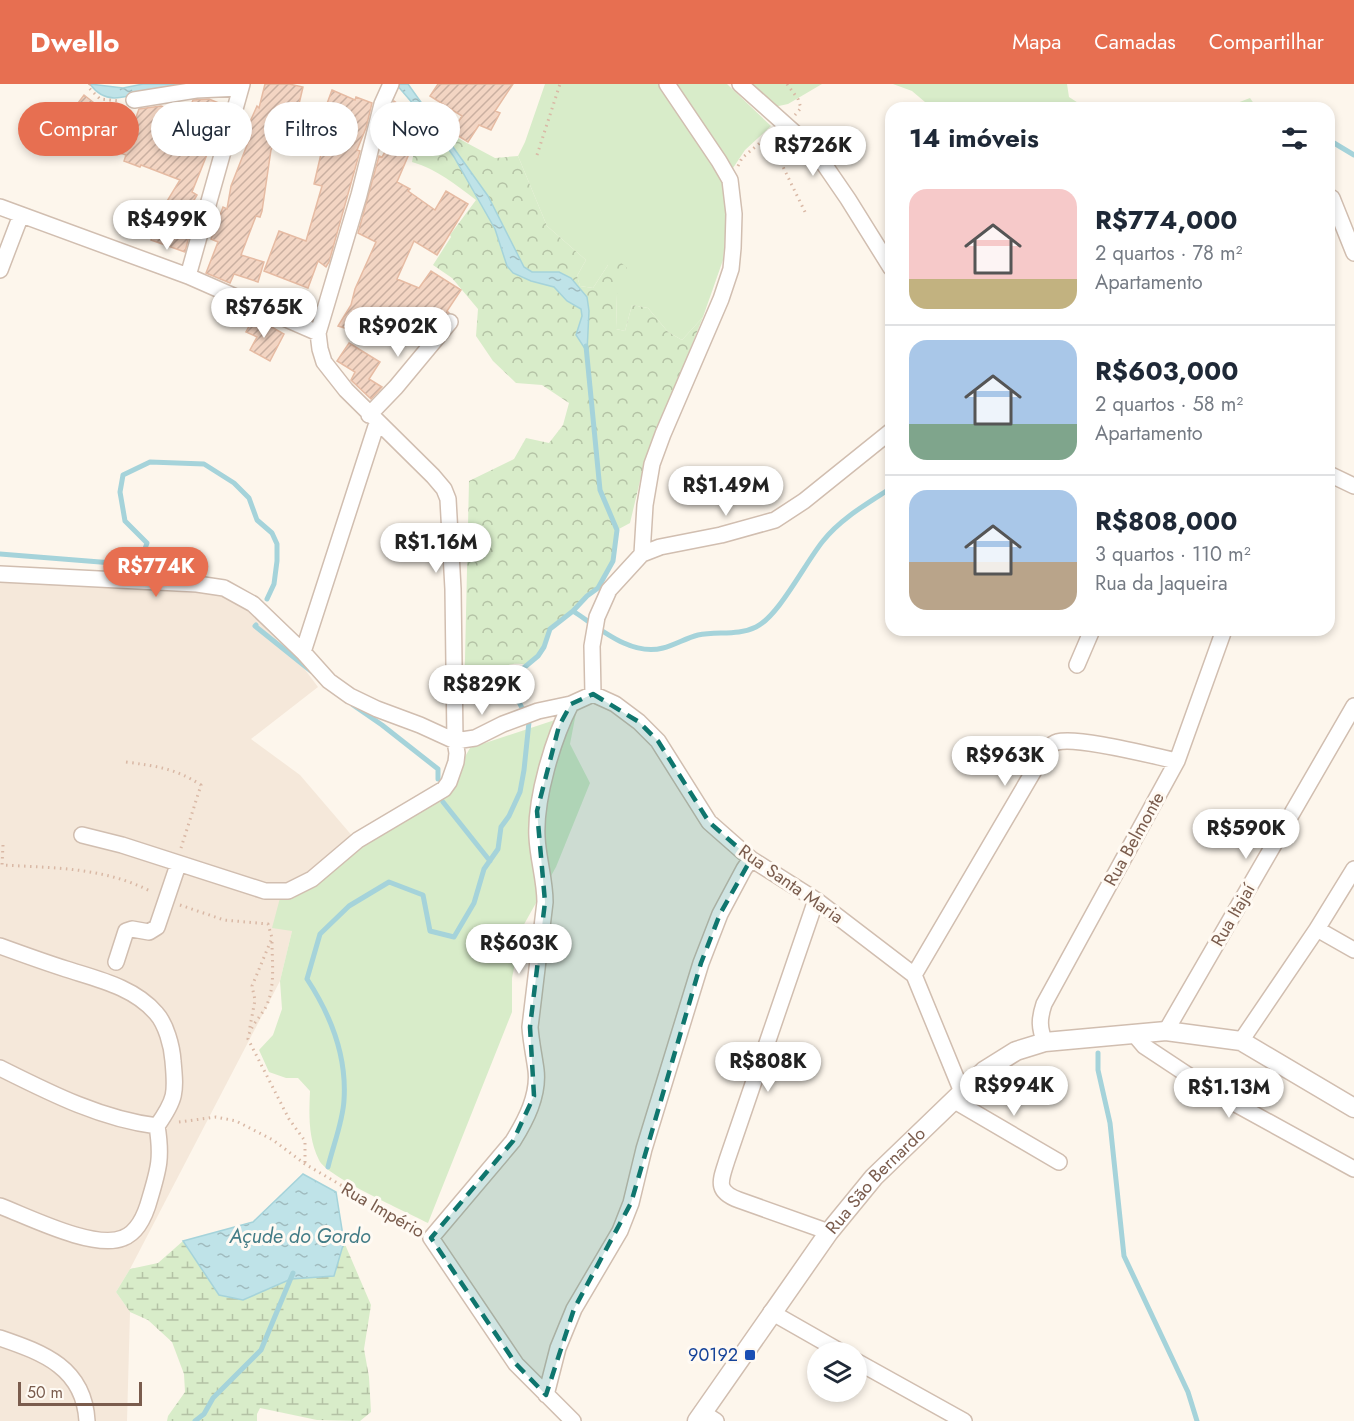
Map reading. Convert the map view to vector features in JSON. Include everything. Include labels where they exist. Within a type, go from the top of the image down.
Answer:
[{"type":"street","points":[[82,835],[122,845],[178,865],[265,891],[288,891],[312,879],[358,840],[444,789],[449,782],[457,753],[453,589],[448,499],[444,489],[433,476],[373,419],[324,362],[318,333],[359,195],[382,104],[391,84]]},
{"type":"street","points":[[642,554],[645,505],[652,464],[721,299],[731,269],[734,214],[730,180],[667,84]]},
{"type":"street","points":[[740,84],[814,151],[885,258]]},
{"type":"street","points":[[134,99],[241,86],[188,276]]},
{"type":"street","points":[[1335,206],[1354,253]]},
{"type":"street","points":[[0,207],[188,276],[318,333]]},
{"type":"street","points":[[0,270],[21,215]]},
{"type":"street","points":[[303,652],[373,419],[396,387],[450,322]]},
{"type":"street","points":[[0,574],[197,584],[224,588],[253,604],[303,652],[329,681],[350,696],[455,741],[475,738],[514,719],[571,704],[593,694],[594,637],[597,617],[609,590],[642,554],[660,547],[729,534],[775,520],[804,501],[885,436]]},
{"type":"street","points":[[1335,477],[1354,486]]},
{"type":"street","points":[[1077,665],[1089,636]]},
{"type":"street","name":"Rua Belmonte","points":[[1045,1042],[1040,1030],[1039,1019],[1044,1004],[1177,760],[1222,636]]},
{"type":"street","name":"Rua Santa Maria","points":[[593,694],[615,704],[639,722],[658,741],[709,822],[751,859],[816,900],[914,975]]},
{"type":"street","points":[[431,1238],[513,1141],[523,1125],[534,1096],[536,1069],[531,1048],[530,1027],[543,922],[545,884],[537,838],[537,811],[559,726],[571,704]]},
{"type":"street","name":"Rua Itajaí","points":[[1166,1031],[1354,706]]},
{"type":"street","points":[[1059,1162],[957,1096],[914,975],[1046,750],[1057,742],[1071,742],[1177,760]]},
{"type":"street","points":[[546,1395],[558,1348],[574,1309],[620,1230],[631,1203],[644,1149],[701,963],[720,914],[751,859]]},
{"type":"street","points":[[116,962],[126,931],[132,929],[149,932],[157,927],[178,865]]},
{"type":"street","points":[[1241,1041],[1317,929],[1354,869]]},
{"type":"street","points":[[816,900],[727,1160],[721,1179],[721,1189],[728,1196],[829,1232]]},
{"type":"street","points":[[1317,929],[1354,950]]},
{"type":"street","points":[[0,946],[120,987],[147,1004],[158,1015],[173,1054],[175,1089],[171,1106],[157,1126],[161,1149],[158,1171],[147,1209],[136,1229],[122,1239],[87,1239],[0,1206]]},
{"type":"street","name":"Rua São Bernardo","points":[[705,1418],[771,1312],[829,1232],[874,1177],[957,1096],[1000,1060],[1016,1051],[1045,1042],[1166,1031],[1241,1041],[1354,1108]]},
{"type":"street","points":[[1133,1033],[1144,1047],[1212,1091],[1354,1169]]},
{"type":"street","points":[[0,1068],[42,1089],[106,1115],[157,1126]]},
{"type":"street","name":"Rua Império","points":[[431,1238],[516,1364],[573,1421]]},
{"type":"street","points":[[771,1312],[824,1342]]},
{"type":"street","points":[[0,1338],[40,1352],[70,1375],[79,1386],[83,1396],[87,1407],[87,1421]]},
{"type":"street","points":[[867,1367],[964,1421]]},
{"type":"path","points":[[537,155],[560,84]]},
{"type":"path","points":[[783,122],[797,114],[801,108],[798,99],[787,84]]},
{"type":"path","points":[[89,86],[100,99],[107,101],[134,99]]},
{"type":"path","points":[[730,180],[742,158],[768,136],[806,214]]},
{"type":"path","points":[[126,762],[156,766],[184,774],[201,785],[183,838],[178,865]]},
{"type":"path","points":[[3,845],[2,865],[91,871],[134,883],[167,900],[224,920],[268,924],[272,938],[272,987],[267,1004],[249,1032]]},
{"type":"path","points":[[272,938],[252,986],[255,1000],[248,1039],[289,1119],[305,1141],[305,1164]]},
{"type":"path","name":"Rua Império","points":[[157,1126],[216,1117],[236,1121],[273,1140],[305,1164],[431,1238]]},
{"type":"highlighted area","points":[[593,694],[639,722],[658,741],[709,822],[751,859],[720,914],[701,963],[631,1203],[574,1309],[546,1395],[516,1364],[431,1238],[513,1141],[534,1096],[530,1027],[545,902],[537,811],[559,726],[571,704]]},
{"type":"shaded area","points":[[0,582],[218,594],[246,607],[285,643],[318,687],[251,739],[300,775],[360,845],[294,898],[292,931],[280,981],[116,1292],[130,1312],[127,1421],[0,1421]]},
{"type":"green space","points":[[545,84],[659,84],[723,178],[728,208],[723,260],[703,317],[682,340],[668,332],[648,308],[632,305],[625,331],[616,329],[617,294],[608,265],[593,288],[580,286],[577,276],[586,260],[547,226],[518,156]]},
{"type":"green space","points":[[672,84],[727,84],[771,126],[745,150],[731,171]]},
{"type":"green space","points":[[748,84],[822,84],[788,104],[774,107]]},
{"type":"green space","points":[[893,84],[1067,84],[1069,97],[1077,102],[925,102],[912,91]]},
{"type":"green space","points":[[1250,98],[1253,102],[1240,102]]},
{"type":"green space","points":[[460,139],[495,158],[518,156],[547,226],[586,260],[577,276],[580,286],[593,288],[608,265],[617,259],[627,268],[617,294],[616,329],[625,331],[632,305],[648,308],[668,332],[682,340],[703,317],[644,464],[630,523],[617,530],[613,561],[598,588],[587,595],[573,611],[550,629],[544,647],[527,665],[517,664],[505,667],[486,692],[464,703],[469,481],[514,459],[526,438],[549,443],[563,425],[569,403],[542,385],[516,383],[493,361],[476,336],[478,309],[452,278],[433,265],[451,237],[450,235],[476,200],[438,173],[412,162],[413,156],[460,156]]},
{"type":"green space","points":[[576,713],[570,744],[590,783],[556,867],[522,928],[512,978],[512,1012],[428,1223],[351,1185],[325,1167],[315,1152],[311,1135],[310,1091],[298,1078],[286,1078],[269,1072],[259,1050],[273,1035],[282,1009],[280,981],[292,931],[272,928],[280,898],[294,898],[360,845],[414,816],[446,793],[459,778],[463,760],[470,748]]},
{"type":"green space","points":[[183,1241],[219,1295],[243,1300],[291,1279],[334,1276],[344,1242],[371,1305],[364,1349],[369,1377],[371,1412],[360,1421],[317,1420],[260,1408],[257,1421],[167,1421],[185,1392],[184,1374],[172,1342],[148,1320],[130,1312],[116,1292],[130,1269],[158,1263]]},
{"type":"water","points":[[90,84],[123,88],[143,84],[216,84],[158,88],[118,98],[99,93]]},
{"type":"water","points":[[396,84],[408,84],[421,102],[411,102]]},
{"type":"water","points":[[459,156],[488,196],[524,267],[532,272],[559,272],[571,278],[587,297],[589,311],[587,352],[576,335],[582,316],[581,309],[567,301],[554,287],[513,273],[507,266],[495,229],[454,157]]},
{"type":"water","name":"Açude do Gordo","points":[[303,1174],[336,1192],[344,1242],[334,1276],[291,1279],[243,1300],[219,1295],[183,1241],[253,1222]]},
{"type":"building","points":[[265,84],[289,84],[303,87],[299,102],[264,102],[264,156],[270,156],[262,211],[260,217],[256,216],[241,255],[264,262],[258,282],[234,274],[230,283],[206,273],[218,242],[211,239],[223,207],[227,209],[231,186],[243,156],[252,156],[252,117],[257,106],[259,108]]},
{"type":"building","points":[[438,84],[513,84],[495,111],[500,113],[491,130],[479,125],[468,142],[460,137],[462,116],[460,115],[460,102],[440,102],[430,96]]},
{"type":"building","points":[[332,90],[355,100],[356,97],[370,102],[366,128],[358,148],[358,102],[328,102]]},
{"type":"building","points":[[84,95],[93,102],[79,102]]},
{"type":"building","points":[[209,99],[216,102],[192,102],[193,100]]},
{"type":"building","points":[[151,107],[151,156],[206,156],[192,192],[197,195],[190,207],[194,210],[185,226],[191,228],[185,252],[151,240],[161,211],[180,180],[124,161],[126,156],[139,156],[139,109]]},
{"type":"building","points":[[358,150],[360,151],[329,262],[326,267],[318,261],[308,288],[264,271],[279,231],[306,241],[322,186],[314,184],[321,156],[358,156]]},
{"type":"building","points":[[379,156],[408,156],[397,182],[410,189],[408,191],[435,210],[446,191],[468,204],[437,255],[414,241],[397,279],[419,288],[431,271],[461,290],[447,311],[449,313],[442,316],[419,344],[397,327],[392,342],[338,326],[351,305],[355,289],[376,242],[358,233]]},
{"type":"building","points":[[254,317],[284,334],[270,361],[250,350],[257,337],[246,332]]},
{"type":"building","points":[[349,343],[380,362],[369,379],[382,387],[371,399],[351,380],[355,372],[337,361]]},
{"type":"waterway","points":[[1335,144],[1354,155]]},
{"type":"waterway","points":[[328,1167],[342,1116],[344,1084],[340,1052],[330,1021],[307,979],[320,934],[349,906],[389,882],[423,895],[430,931],[454,937],[474,903],[484,869],[498,849],[501,827],[520,792],[529,722],[514,692],[512,683],[514,676],[538,656],[544,647],[550,629],[598,588],[613,561],[617,530],[600,490],[586,346]]},
{"type":"waterway","points":[[0,554],[125,564],[142,557],[147,543],[125,521],[120,492],[123,475],[150,462],[204,464],[234,483],[249,498],[257,520],[272,533],[277,544],[277,561],[274,584],[267,599]]},
{"type":"waterway","points":[[573,611],[615,639],[651,650],[667,647],[698,635],[749,630],[765,621],[774,612],[830,533],[855,512],[885,492]]},
{"type":"waterway","points":[[256,625],[311,671]]},
{"type":"waterway","points":[[353,705],[438,769],[438,779]]},
{"type":"waterway","points":[[443,802],[490,861]]},
{"type":"waterway","points":[[1098,1053],[1098,1070],[1110,1123],[1124,1256],[1188,1392],[1197,1421]]},
{"type":"waterway","points":[[195,1421],[204,1414],[213,1398],[261,1350],[293,1273]]},
{"type":"place","name":"90192","points":[[750,1355]]}]
